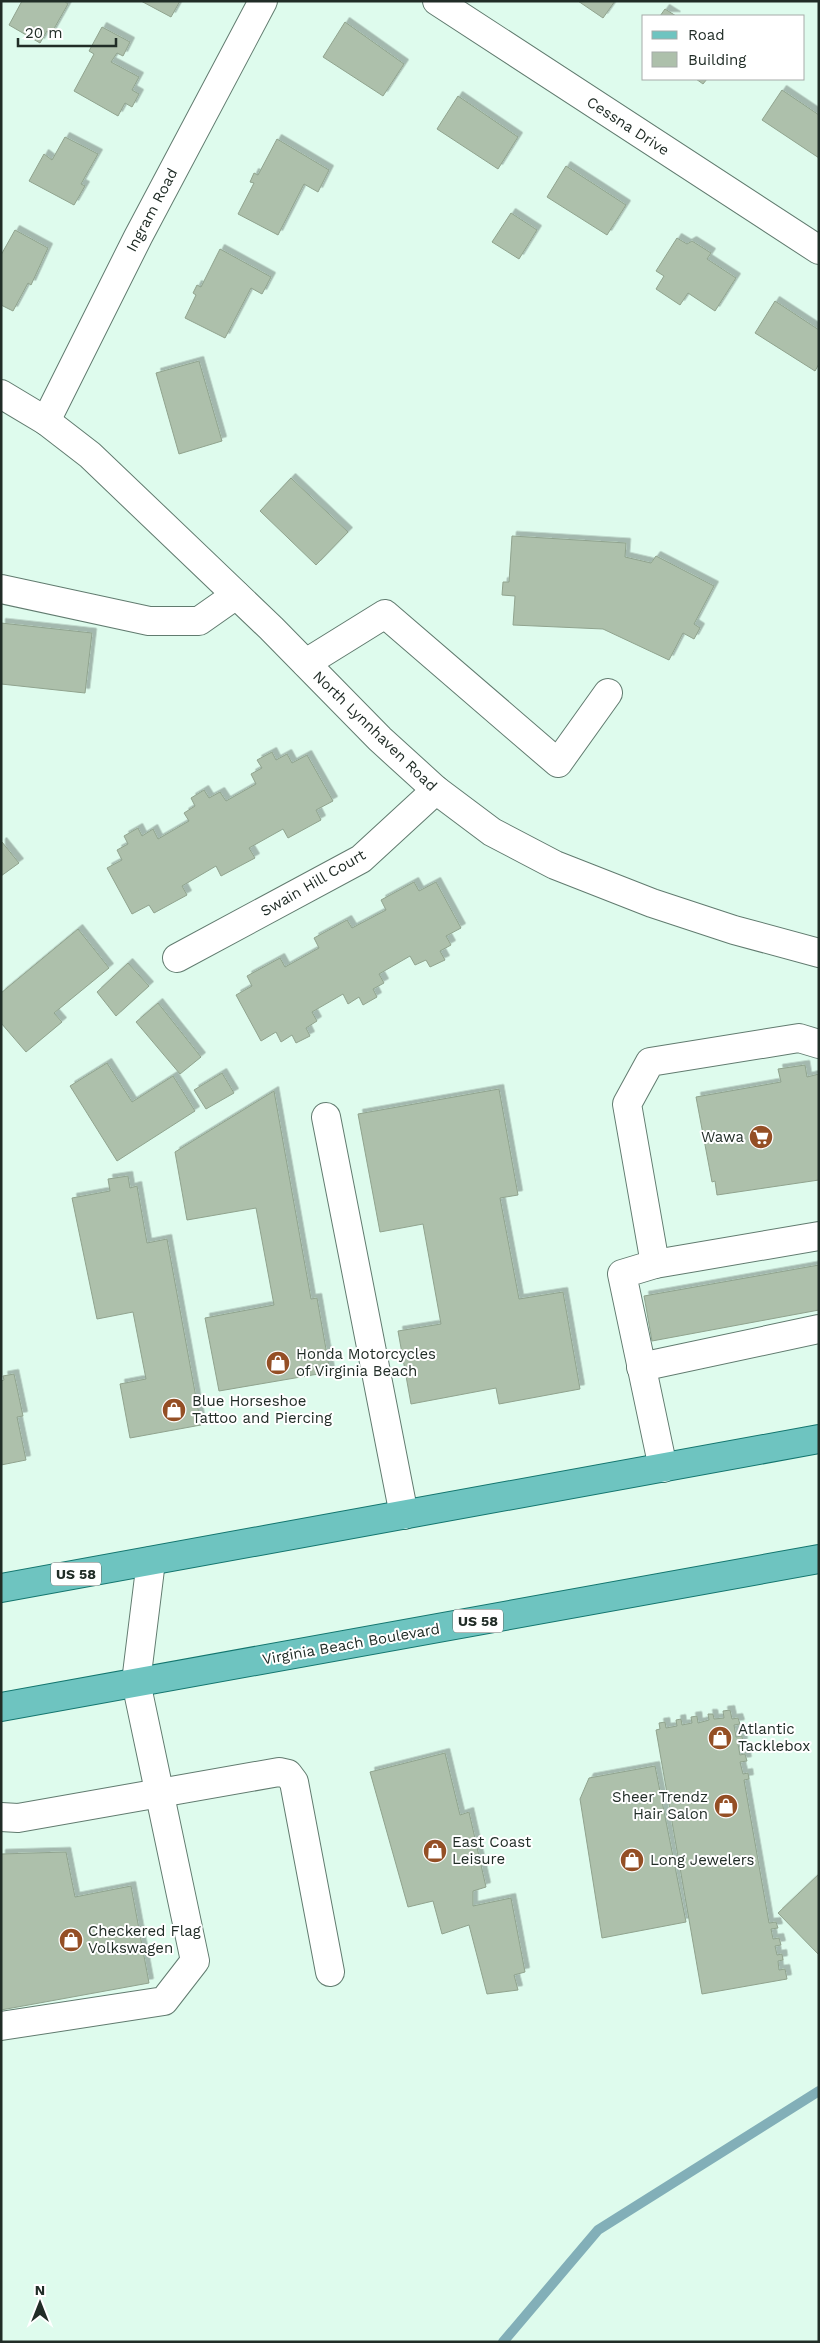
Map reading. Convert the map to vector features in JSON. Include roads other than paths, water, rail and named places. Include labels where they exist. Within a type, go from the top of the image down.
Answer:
[{"type":"main road","name":"US 58","points":[[1,1588],[819,1439]]},
{"type":"main road","name":"Virginia Beach Boulevard","points":[[1,1708],[819,1559]]},
{"type":"street","name":"Ingram Road","points":[[46,421],[138,237],[263,1]]},
{"type":"street","name":"Cessna Drive","points":[[437,1],[819,250]]},
{"type":"street","name":"North Lynnhaven Road","points":[[1,394],[46,421],[90,456],[306,663],[380,738],[436,790],[492,832],[555,865],[652,904],[734,930],[819,953]]},
{"type":"street","points":[[1,590],[148,621],[199,622],[236,595]]},
{"type":"street","points":[[306,663],[385,614],[558,763],[608,693]]},
{"type":"street","name":"Swain Hill Court","points":[[177,958],[361,859],[436,790]]},
{"type":"street","points":[[655,1264],[627,1104],[650,1062],[799,1038],[819,1044]]},
{"type":"street","points":[[326,1117],[404,1515]]},
{"type":"street","points":[[663,1468],[622,1274],[655,1264],[819,1236]]},
{"type":"street","points":[[641,1367],[819,1329]]},
{"type":"street","points":[[1,2026],[164,2001],[195,1961],[136,1682],[151,1561]]},
{"type":"street","points":[[1,1816],[18,1818],[279,1772],[288,1774],[294,1782],[330,1972]]},
{"type":"waterway","points":[[503,2342],[598,2230],[819,2091]]},
{"type":"place","name":"Wawa","points":[[761,1137]]},
{"type":"place","name":"Honda Motorcycles of Virginia Beach","points":[[278,1363]]},
{"type":"place","name":"Blue Horseshoe Tattoo and Piercing","points":[[174,1410]]},
{"type":"place","name":"Atlantic Tacklebox","points":[[720,1738]]},
{"type":"place","name":"Sheer Trendz Hair Salon","points":[[726,1806]]},
{"type":"place","name":"East Coast Leisure","points":[[435,1851]]},
{"type":"place","name":"Long Jewelers","points":[[632,1860]]},
{"type":"place","name":"Checkered Flag Volkswagen","points":[[71,1940]]}]
